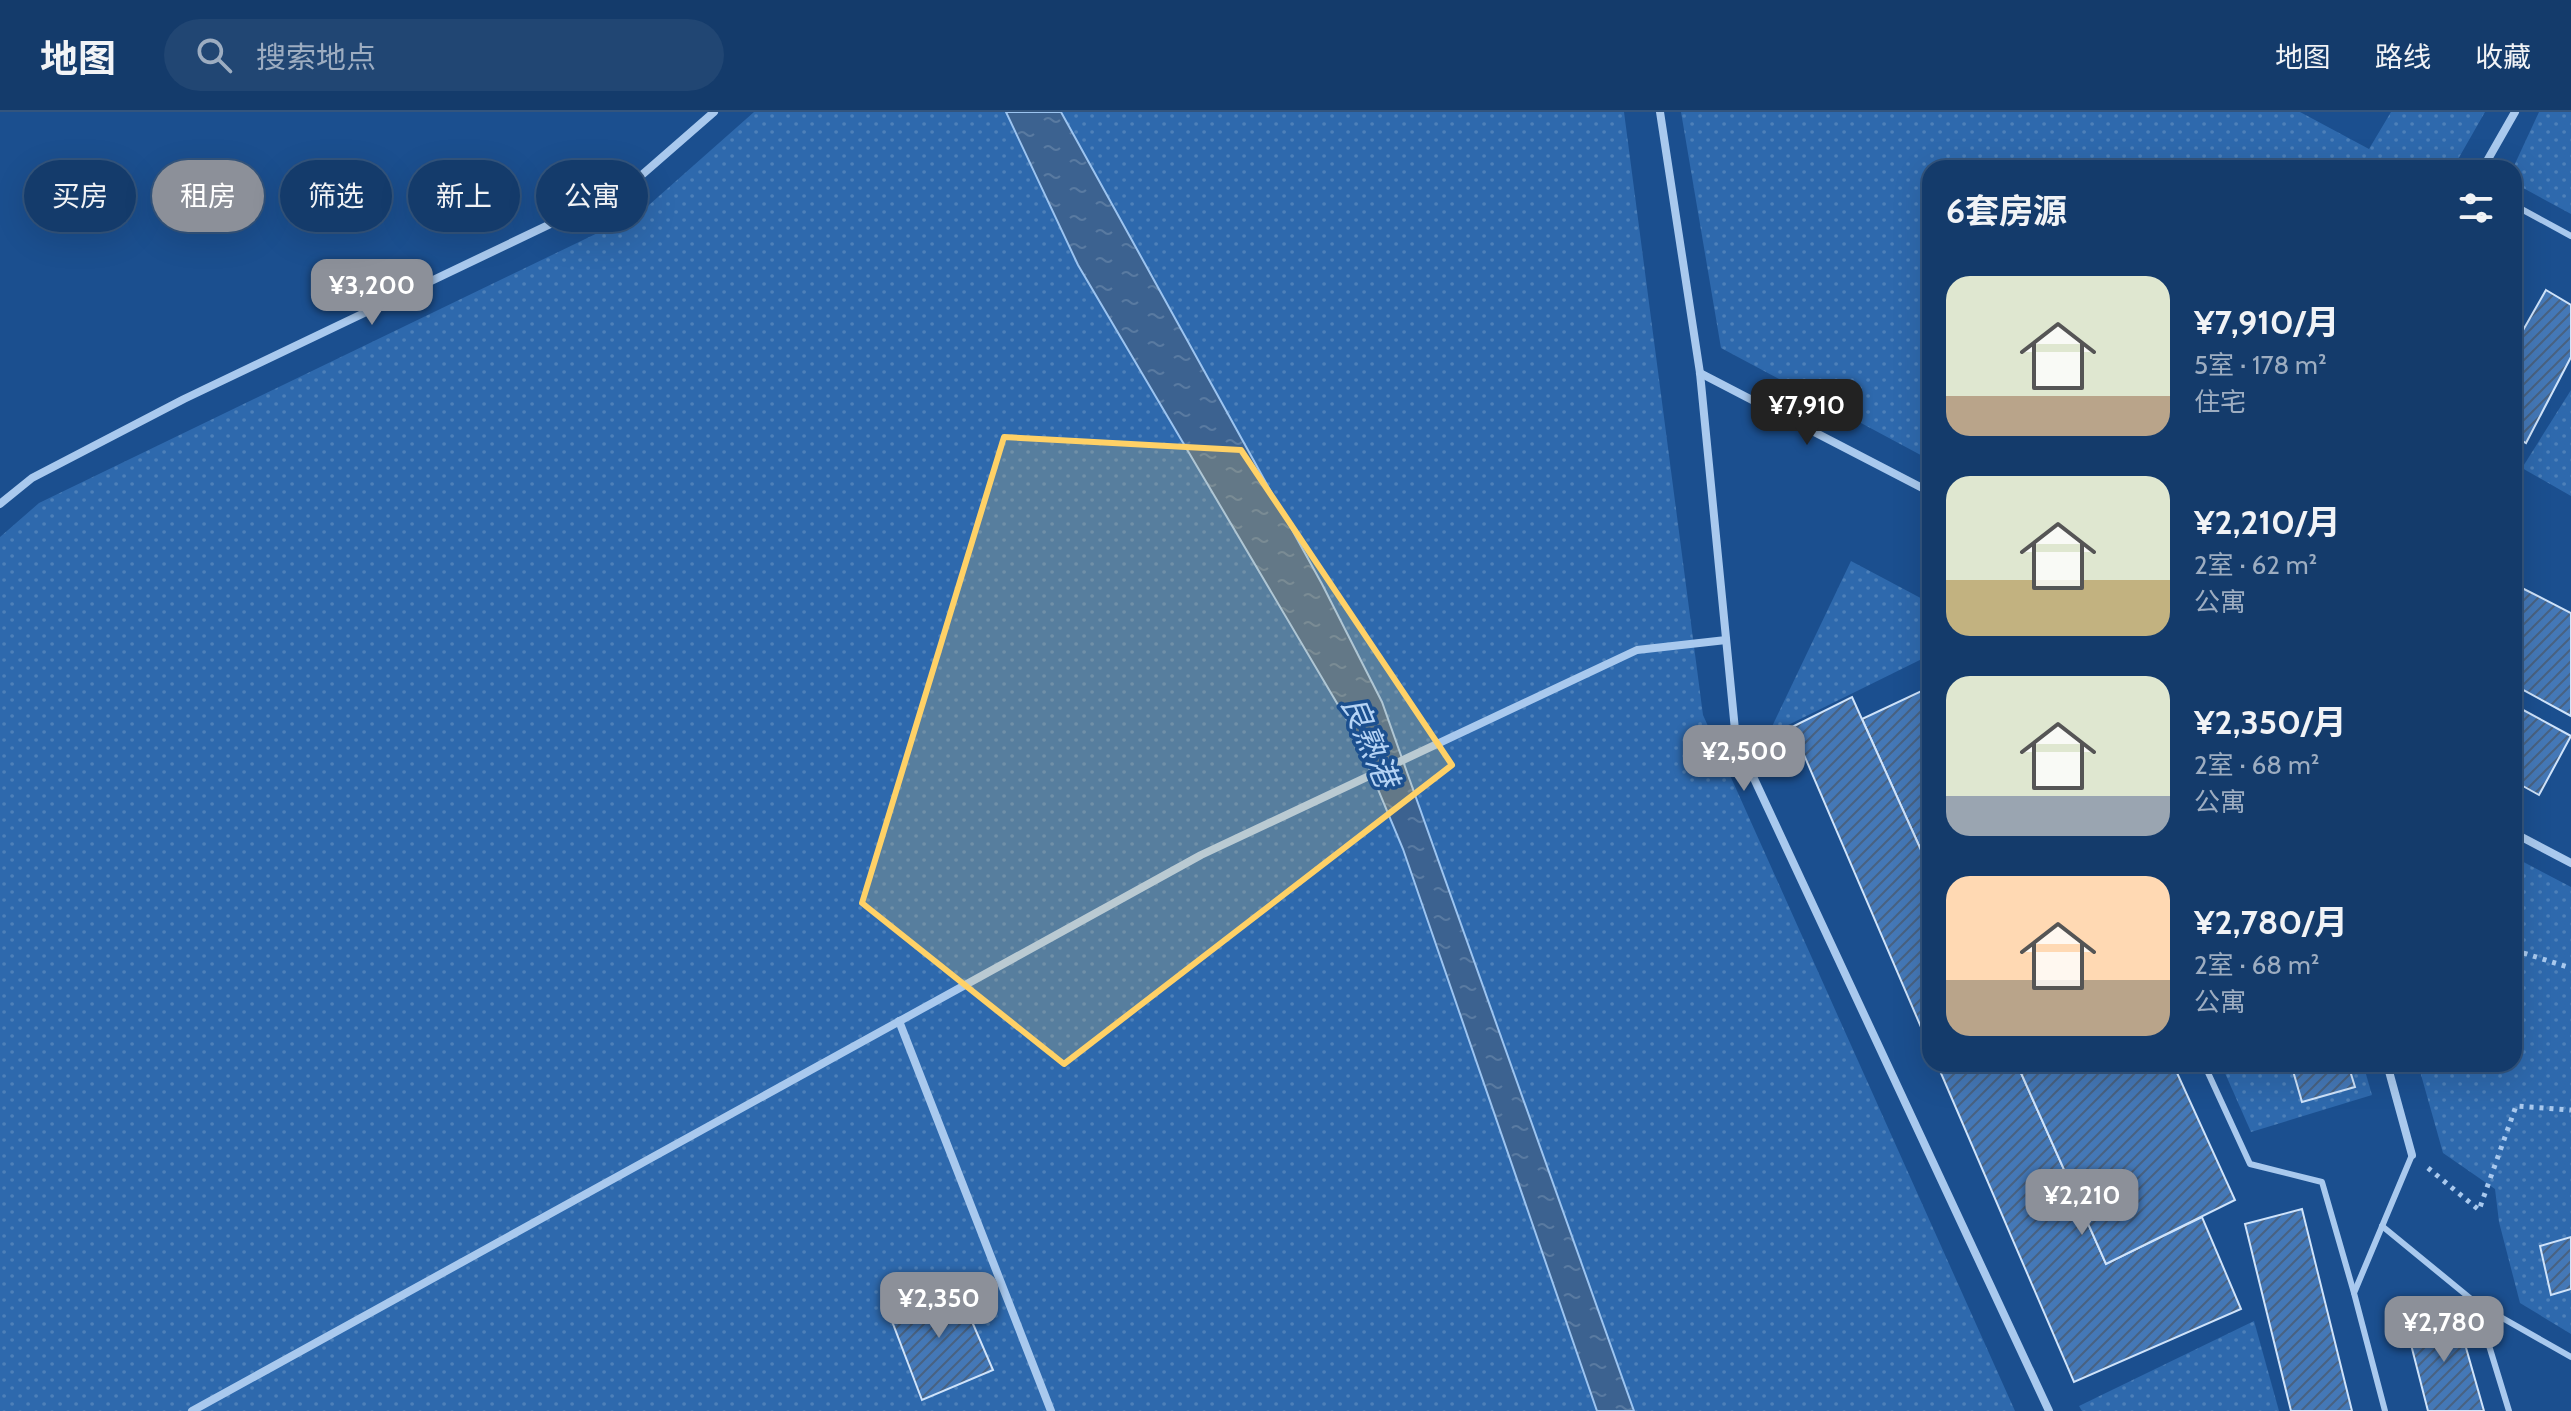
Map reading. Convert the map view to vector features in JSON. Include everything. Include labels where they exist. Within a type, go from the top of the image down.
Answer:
[{"type":"street","points":[[0,504],[32,478],[184,399],[628,187],[714,112]]},
{"type":"street","points":[[1660,112],[1700,373],[1736,740],[2049,1411]]},
{"type":"street","points":[[2488,160],[2515,112]]},
{"type":"street","points":[[1700,373],[1922,488]]},
{"type":"street","points":[[192,1411],[1201,855],[1637,650],[1726,640]]},
{"type":"street","points":[[2522,837],[2571,863]]},
{"type":"street","points":[[899,1021],[1051,1411]]},
{"type":"street","points":[[2389,1072],[2412,1155]]},
{"type":"lane","points":[[2522,209],[2571,236]]},
{"type":"lane","points":[[2208,1072],[2250,1164],[2322,1182],[2385,1411]]},
{"type":"lane","points":[[2354,1293],[2412,1155]]},
{"type":"lane","points":[[2382,1226],[2476,1303],[2571,1357]]},
{"type":"lane","points":[[2476,1303],[2509,1411]]},
{"type":"path","points":[[2522,953],[2571,968]]},
{"type":"path","points":[[2412,1155],[2479,1210],[2516,1106],[2571,1110]]},
{"type":"highlighted area","points":[[1004,437],[1241,450],[1452,765],[1064,1064],[862,903]]},
{"type":"shaded area","points":[[754,112],[1624,112],[1703,715],[2015,1411],[0,1411],[0,537],[39,503],[600,232],[648,232],[648,206]]},
{"type":"shaded area","points":[[1681,112],[2300,112],[2369,149],[2391,112],[2485,112],[2458,160],[1922,160],[1922,456],[1721,348]]},
{"type":"shaded area","points":[[2539,112],[2571,112],[2571,214],[2522,187],[2522,160],[2517,160]]},
{"type":"shaded area","points":[[2571,390],[2571,496],[2522,468]]},
{"type":"shaded area","points":[[1851,561],[1922,599],[1922,659],[1768,735]]},
{"type":"shaded area","points":[[2522,861],[2571,887],[2571,1334],[2520,1303],[2499,1222],[2495,1189],[2443,1153],[2420,1072],[2522,1072]]},
{"type":"shaded area","points":[[2225,1072],[2365,1072],[2372,1095],[2251,1132]]},
{"type":"shaded area","points":[[2254,1321],[2279,1411],[2082,1411],[2079,1406]]},
{"type":"water","name":"良熟港","points":[[1006,112],[1061,112],[1322,584],[1382,702],[1634,1411],[1597,1411],[1403,849],[1354,732],[1078,265]]},
{"type":"building","points":[[2546,290],[2571,305],[2571,357],[2526,443],[2522,441],[2522,332]]},
{"type":"building","points":[[2522,588],[2571,613],[2571,716],[2522,689]]},
{"type":"building","points":[[1922,691],[1922,852],[1862,719]]},
{"type":"building","points":[[1852,697],[1922,852],[1922,1029],[1792,727]]},
{"type":"building","points":[[2522,709],[2571,736],[2539,795],[2522,785]]},
{"type":"building","points":[[1940,1072],[2021,1072],[2106,1264],[2202,1217],[2241,1309],[2074,1382]]},
{"type":"building","points":[[2021,1072],[2177,1072],[2235,1200],[2106,1264]]},
{"type":"building","points":[[2293,1072],[2350,1072],[2355,1087],[2302,1102]]},
{"type":"building","points":[[2302,1209],[2352,1411],[2291,1411],[2245,1224]]},
{"type":"building","points":[[2571,1237],[2571,1289],[2551,1295],[2540,1246]]},
{"type":"building","points":[[954,1280],[993,1370],[922,1400],[887,1308]]},
{"type":"building","points":[[2455,1309],[2484,1411],[2428,1411],[2406,1325]]}]
